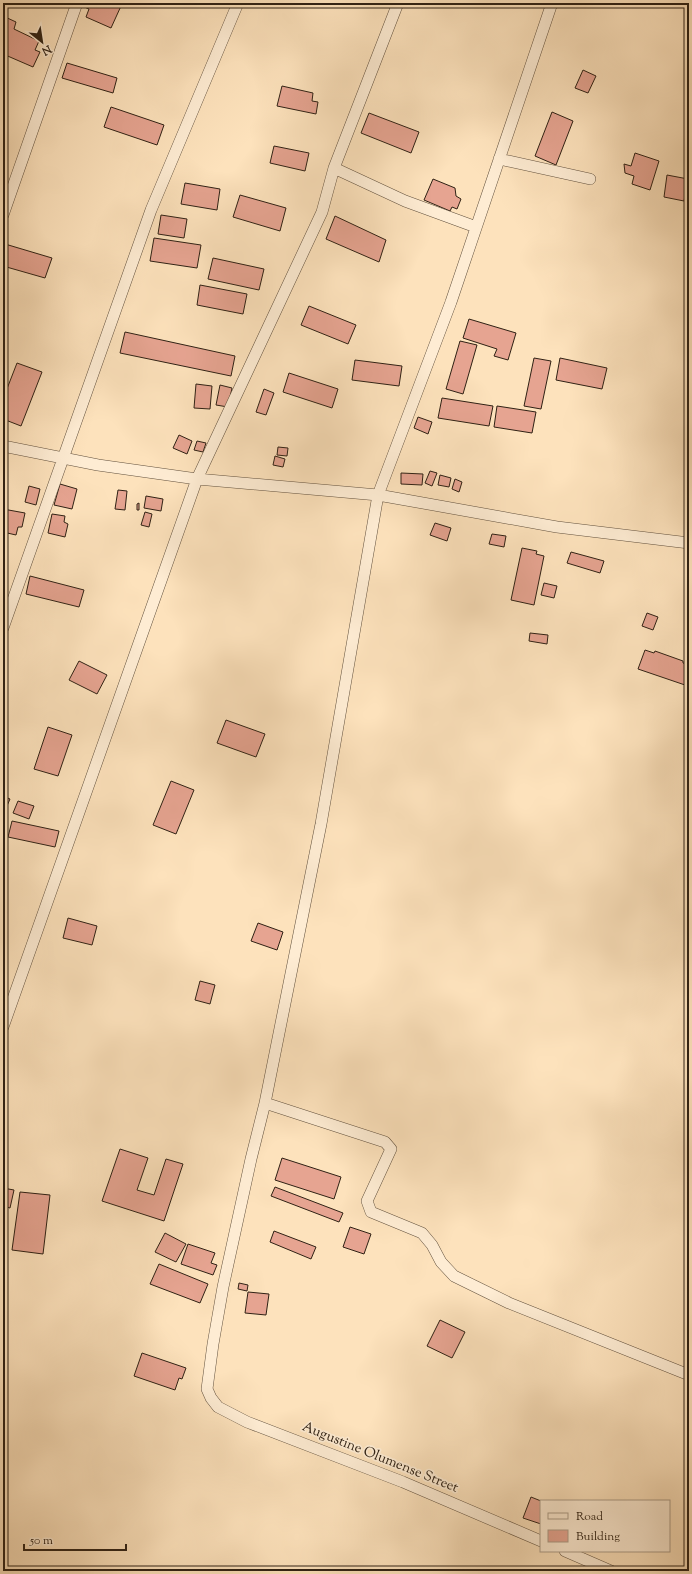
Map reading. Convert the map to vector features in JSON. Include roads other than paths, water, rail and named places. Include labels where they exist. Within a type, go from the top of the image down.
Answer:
[{"type":"street","points":[[3,215],[77,3]]},
{"type":"street","points":[[3,628],[151,210],[238,3]]},
{"type":"street","points":[[3,1027],[197,479],[322,212],[334,168],[398,3]]},
{"type":"street","points":[[552,3],[451,302],[378,495],[321,824],[266,1103],[385,1142],[391,1149],[367,1201],[371,1212],[422,1233],[432,1245],[442,1262],[454,1276],[509,1303],[689,1375]]},
{"type":"street","points":[[499,159],[590,179]]},
{"type":"street","points":[[334,168],[405,201],[476,227]]},
{"type":"street","points":[[3,446],[98,465],[197,479],[378,495],[557,527],[689,544]]},
{"type":"street","name":"Augustine Olumense Street","points":[[266,1103],[251,1159],[223,1286],[207,1389],[211,1398],[218,1407],[247,1422],[404,1482],[540,1541]]},
{"type":"street","points":[[567,1552],[611,1571]]}]
